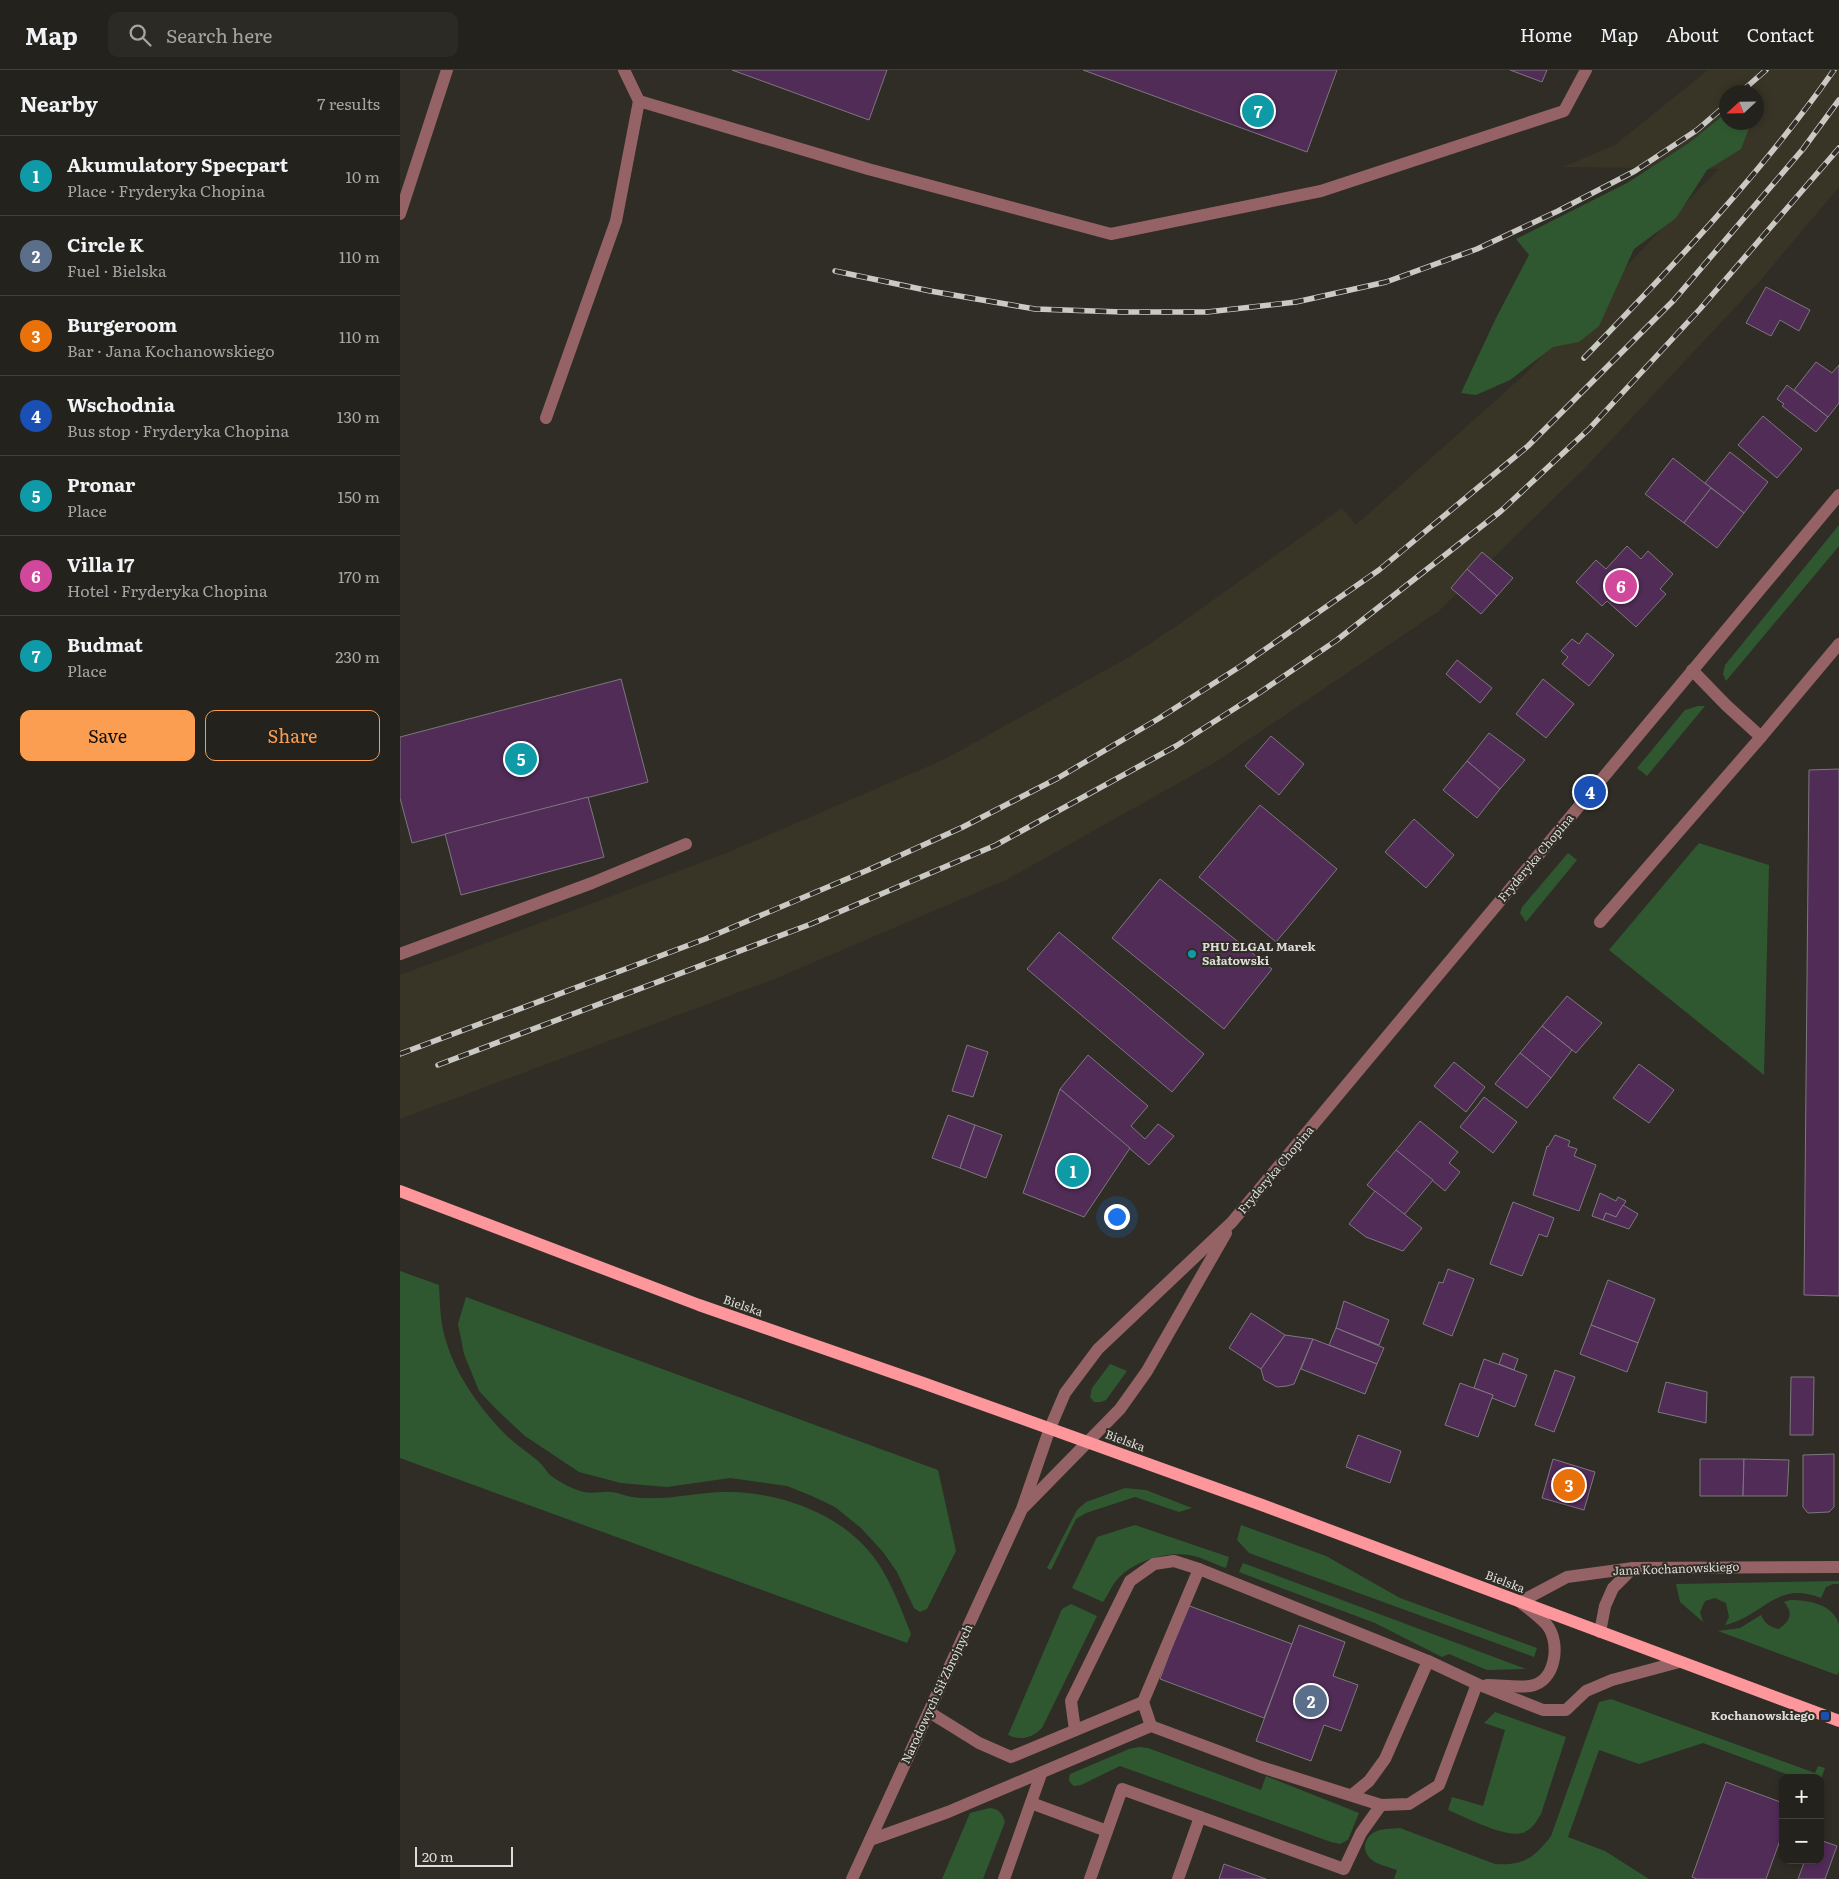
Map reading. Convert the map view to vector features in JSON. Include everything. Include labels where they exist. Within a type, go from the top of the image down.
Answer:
[{"type":"main road","name":"Bielska","points":[[400,1191],[699,1305],[1271,1508],[1839,1721]]},
{"type":"street","points":[[400,214],[448,70]]},
{"type":"street","points":[[546,418],[616,220],[640,100],[624,70]]},
{"type":"street","points":[[640,100],[868,169],[1110,234],[1321,191],[1564,111],[1586,70]]},
{"type":"street","name":"Fryderyka Chopina","points":[[1050,1428],[1065,1393],[1098,1349],[1232,1222],[1839,494]]},
{"type":"street","points":[[1600,922],[1839,644]]},
{"type":"street","points":[[1692,670],[1761,737]]},
{"type":"street","points":[[400,954],[592,883],[686,844]]},
{"type":"street","name":"Fryderyka Chopina","points":[[1088,1443],[1120,1409],[1147,1371],[1232,1222]]},
{"type":"street","name":"Narodowych Sił Zbrojnych","points":[[852,1879],[1022,1509],[1050,1428]]},
{"type":"street","name":"Narodowych Sił Zbrojnych","points":[[1022,1509],[1088,1443]]},
{"type":"street","points":[[1075,1730],[1070,1701],[1130,1581],[1154,1564],[1174,1561],[1199,1569],[1428,1661],[1477,1684],[1543,1710],[1566,1710],[1586,1691],[1597,1686],[1678,1662]]},
{"type":"street","name":"Jana Kochanowskiego","points":[[1520,1602],[1567,1577],[1633,1568],[1839,1567]]},
{"type":"street","points":[[1600,1632],[1605,1606],[1613,1588],[1633,1568]]},
{"type":"street","points":[[1151,1726],[1143,1702],[1199,1569]]},
{"type":"street","points":[[1477,1684],[1532,1686],[1547,1677],[1551,1670],[1555,1646],[1548,1626],[1520,1602]]},
{"type":"street","points":[[1352,1795],[1369,1781],[1385,1759],[1428,1661]]},
{"type":"street","points":[[870,1840],[948,1812],[1151,1726],[1261,1767],[1381,1805],[1409,1804],[1439,1785],[1477,1684]]},
{"type":"street","points":[[929,1712],[979,1743],[1011,1757],[1143,1702]]},
{"type":"street","points":[[1004,1879],[1041,1774]]},
{"type":"street","points":[[1090,1879],[1122,1789],[1344,1869],[1361,1833],[1381,1805]]},
{"type":"street","points":[[1031,1803],[1107,1831]]},
{"type":"street","points":[[1178,1879],[1200,1817]]},
{"type":"shaded area","points":[[1708,70],[1839,70],[1839,187],[1758,283],[1585,468],[1439,611],[1214,763],[1006,880],[777,978],[400,1119],[400,975],[724,854],[945,759],[1131,656],[1184,621],[1342,508],[1356,525],[1523,376],[1718,169],[1563,167],[1615,145]]},
{"type":"green space","points":[[1719,119],[1719,130],[1748,130],[1741,149],[1707,170],[1676,218],[1634,249],[1599,326],[1579,342],[1553,347],[1510,380],[1476,395],[1461,393],[1496,318],[1529,255],[1516,239],[1627,183],[1689,143]]},
{"type":"green space","points":[[1839,525],[1839,546],[1726,681],[1723,674],[1725,665]]},
{"type":"green space","points":[[1705,706],[1647,776],[1637,768],[1685,710]]},
{"type":"green space","points":[[1699,843],[1769,865],[1764,1075],[1609,950]]},
{"type":"green space","points":[[1568,853],[1577,860],[1526,922],[1520,913],[1522,907]]},
{"type":"green space","points":[[400,1271],[439,1285],[445,1337],[457,1369],[471,1393],[497,1426],[540,1463],[550,1475],[571,1488],[587,1493],[613,1492],[629,1496],[657,1498],[718,1492],[751,1493],[794,1503],[814,1511],[834,1521],[851,1534],[867,1549],[880,1566],[901,1608],[911,1634],[907,1643],[400,1458]]},
{"type":"green space","points":[[466,1297],[938,1470],[956,1551],[927,1609],[920,1612],[914,1608],[897,1572],[883,1552],[861,1528],[835,1507],[812,1496],[787,1486],[730,1478],[667,1487],[621,1483],[579,1472],[525,1436],[479,1391],[464,1354],[458,1324]]},
{"type":"green space","points":[[1110,1364],[1127,1371],[1106,1400],[1094,1402],[1090,1397],[1092,1388]]},
{"type":"green space","points":[[1125,1488],[1146,1490],[1192,1508],[1179,1512],[1135,1497],[1086,1513],[1076,1519],[1051,1570],[1047,1568],[1077,1510],[1086,1502]]},
{"type":"green space","points":[[1135,1525],[1229,1557],[1226,1568],[1194,1556],[1169,1555],[1149,1560],[1130,1569],[1115,1582],[1103,1602],[1072,1588],[1097,1537]]},
{"type":"green space","points":[[1241,1525],[1326,1556],[1400,1598],[1537,1648],[1534,1657],[1249,1553],[1237,1540]]},
{"type":"green space","points":[[1243,1563],[1526,1669],[1487,1670],[1449,1654],[1442,1657],[1375,1623],[1239,1572]]},
{"type":"green space","points":[[1839,1581],[1839,1584],[1826,1587],[1821,1598],[1792,1593],[1781,1596],[1738,1621],[1725,1625],[1729,1617],[1726,1603],[1715,1598],[1705,1601],[1700,1612],[1703,1622],[1680,1602],[1676,1584]]},
{"type":"green space","points":[[1790,1600],[1812,1602],[1832,1612],[1836,1618],[1839,1625],[1839,1672],[1837,1675],[1718,1631],[1740,1628],[1761,1615],[1768,1625],[1779,1629],[1788,1620],[1790,1613],[1784,1602]]},
{"type":"green space","points":[[1071,1604],[1097,1616],[1042,1728],[1026,1738],[1008,1735],[1062,1609]]},
{"type":"green space","points":[[1611,1699],[1815,1773],[1818,1766],[1825,1768],[1823,1774],[1786,1774],[1703,1743],[1639,1764],[1599,1750],[1568,1837],[1605,1851],[1649,1879],[1394,1879],[1397,1870],[1380,1865],[1369,1857],[1365,1846],[1367,1839],[1373,1833],[1382,1829],[1400,1828],[1495,1864],[1513,1864],[1533,1855],[1551,1836],[1599,1702]]},
{"type":"green space","points":[[1495,1712],[1566,1737],[1541,1814],[1531,1828],[1522,1833],[1515,1834],[1496,1830],[1448,1810],[1452,1797],[1483,1806],[1505,1730],[1484,1723]]},
{"type":"green space","points":[[1148,1748],[1261,1790],[1266,1776],[1359,1813],[1348,1840],[1340,1844],[1120,1766],[1081,1785],[1074,1786],[1069,1781],[1070,1774],[1129,1749]]},
{"type":"green space","points":[[990,1808],[1000,1812],[1005,1822],[983,1879],[942,1879],[970,1813]]},
{"type":"building","points":[[732,70],[887,70],[869,120]]},
{"type":"building","points":[[1083,70],[1337,70],[1307,152]]},
{"type":"building","points":[[1510,70],[1547,70],[1542,82]]},
{"type":"building","points":[[1766,287],[1810,310],[1799,331],[1780,320],[1771,336],[1746,323]]},
{"type":"building","points":[[1816,362],[1832,373],[1839,365],[1839,403],[1828,417],[1794,390]]},
{"type":"building","points":[[1787,385],[1828,417],[1816,432],[1782,406],[1784,404],[1777,399]]},
{"type":"building","points":[[1763,416],[1802,449],[1777,478],[1738,445]]},
{"type":"building","points":[[1730,452],[1768,482],[1744,513],[1705,483]]},
{"type":"building","points":[[1673,458],[1711,488],[1684,523],[1645,494]]},
{"type":"building","points":[[1711,488],[1744,513],[1717,548],[1684,523]]},
{"type":"building","points":[[1627,546],[1641,559],[1648,551],[1673,574],[1660,589],[1666,594],[1636,627],[1607,601],[1602,606],[1576,582],[1596,560],[1606,569]]},
{"type":"building","points":[[1482,552],[1513,578],[1497,596],[1467,569]]},
{"type":"building","points":[[1467,569],[1497,596],[1481,614],[1451,588]]},
{"type":"building","points":[[1587,633],[1614,655],[1589,686],[1562,664],[1568,657],[1561,651],[1572,639],[1579,644]]},
{"type":"building","points":[[1457,660],[1492,688],[1480,703],[1446,674]]},
{"type":"building","points":[[621,679],[648,782],[412,843],[400,798],[400,737]]},
{"type":"building","points":[[1543,679],[1574,704],[1546,738],[1516,714]]},
{"type":"building","points":[[1489,733],[1525,760],[1500,789],[1467,761]]},
{"type":"building","points":[[1271,736],[1304,764],[1279,795],[1245,766]]},
{"type":"building","points":[[1467,761],[1500,789],[1477,818],[1443,790]]},
{"type":"building","points":[[1839,769],[1839,1296],[1804,1295],[1809,770]]},
{"type":"building","points":[[588,797],[604,857],[461,895],[445,834]]},
{"type":"building","points":[[1260,805],[1337,869],[1276,942],[1199,877]]},
{"type":"building","points":[[1414,819],[1454,855],[1426,888],[1385,852]]},
{"type":"building","name":"PHU ELGAL Marek Sałatowski","points":[[1160,879],[1272,969],[1224,1029],[1112,938]]},
{"type":"building","points":[[1059,932],[1204,1054],[1172,1092],[1027,969]]},
{"type":"building","points":[[1567,996],[1602,1023],[1576,1053],[1542,1026]]},
{"type":"building","points":[[1542,1026],[1572,1050],[1551,1078],[1520,1053]]},
{"type":"building","points":[[967,1045],[988,1052],[973,1097],[952,1091]]},
{"type":"building","points":[[1520,1053],[1551,1078],[1527,1108],[1495,1084]]},
{"type":"building","points":[[1088,1055],[1148,1106],[1131,1126],[1145,1139],[1158,1124],[1174,1136],[1149,1165],[1060,1089]]},
{"type":"building","points":[[1454,1062],[1485,1087],[1466,1112],[1434,1086]]},
{"type":"building","points":[[1639,1064],[1674,1090],[1649,1123],[1613,1098]]},
{"type":"building","points":[[1060,1089],[1130,1148],[1084,1217],[1023,1193]]},
{"type":"building","points":[[1484,1097],[1517,1122],[1493,1153],[1460,1127]]},
{"type":"building","points":[[948,1115],[975,1125],[960,1168],[932,1158]]},
{"type":"building","points":[[1420,1121],[1458,1152],[1449,1163],[1460,1172],[1445,1191],[1396,1150]]},
{"type":"building","points":[[975,1125],[1002,1135],[986,1178],[960,1168]]},
{"type":"building","points":[[1555,1135],[1570,1141],[1568,1146],[1577,1149],[1574,1156],[1596,1165],[1579,1211],[1533,1195],[1547,1146]]},
{"type":"building","points":[[1396,1150],[1433,1180],[1404,1215],[1367,1185]]},
{"type":"building","points":[[1375,1191],[1422,1228],[1403,1251],[1366,1237],[1349,1224]]},
{"type":"building","points":[[1600,1193],[1616,1201],[1618,1197],[1626,1201],[1616,1217],[1606,1213],[1603,1220],[1592,1216]]},
{"type":"building","points":[[1513,1202],[1554,1218],[1547,1237],[1539,1234],[1522,1276],[1490,1264]]},
{"type":"building","points":[[1623,1205],[1638,1214],[1629,1229],[1603,1220],[1606,1213],[1616,1217]]},
{"type":"building","points":[[1448,1269],[1474,1279],[1452,1336],[1423,1324],[1439,1282],[1443,1283]]},
{"type":"building","points":[[1608,1280],[1655,1299],[1638,1343],[1591,1325]]},
{"type":"building","points":[[1344,1301],[1389,1320],[1379,1345],[1336,1328]]},
{"type":"building","points":[[1251,1313],[1285,1335],[1261,1369],[1229,1348]]},
{"type":"building","points":[[1591,1325],[1638,1343],[1627,1372],[1580,1354]]},
{"type":"building","points":[[1336,1328],[1384,1348],[1377,1364],[1329,1345]]},
{"type":"building","points":[[1285,1335],[1313,1339],[1294,1384],[1277,1387],[1264,1380],[1261,1369]]},
{"type":"building","points":[[1313,1339],[1377,1364],[1365,1394],[1301,1369]]},
{"type":"building","points":[[1503,1353],[1518,1359],[1514,1370],[1499,1364]]},
{"type":"building","points":[[1484,1359],[1527,1375],[1515,1407],[1492,1398],[1493,1395],[1474,1388]]},
{"type":"building","points":[[1555,1370],[1575,1377],[1554,1432],[1535,1425]]},
{"type":"building","points":[[1791,1377],[1814,1377],[1813,1435],[1790,1435]]},
{"type":"building","points":[[1666,1382],[1707,1392],[1706,1423],[1658,1412]]},
{"type":"building","points":[[1460,1383],[1493,1395],[1478,1437],[1445,1425]]},
{"type":"building","points":[[1358,1435],[1401,1451],[1390,1483],[1346,1467]]},
{"type":"building","points":[[1834,1454],[1834,1507],[1829,1512],[1808,1513],[1803,1507],[1803,1455]]},
{"type":"building","points":[[1553,1459],[1595,1472],[1584,1510],[1542,1498]]},
{"type":"building","points":[[1700,1459],[1744,1459],[1743,1496],[1700,1496]]},
{"type":"building","points":[[1744,1459],[1789,1460],[1787,1496],[1743,1496]]},
{"type":"building","points":[[1187,1605],[1292,1644],[1264,1718],[1160,1679]]},
{"type":"building","points":[[1299,1625],[1345,1642],[1333,1676],[1358,1685],[1341,1731],[1324,1725],[1311,1761],[1256,1741]]},
{"type":"building","points":[[1726,1782],[1779,1802],[1779,1843],[1766,1879],[1697,1879],[1692,1877]]},
{"type":"building","points":[[1824,1841],[1837,1846],[1825,1879],[1798,1879],[1804,1864],[1824,1864]]},
{"type":"building","points":[[1224,1864],[1266,1879],[1219,1879]]},
{"type":"railway","points":[[1749,85],[1766,70]]},
{"type":"railway","points":[[1584,358],[1715,219],[1777,146],[1834,70]]},
{"type":"railway","points":[[400,1054],[705,939],[868,870],[963,827],[1058,778],[1158,719],[1244,664],[1379,570],[1528,446],[1674,300],[1803,149],[1839,100]]},
{"type":"railway","points":[[835,271],[930,291],[1035,309],[1207,312],[1296,302],[1386,282],[1477,249],[1558,211],[1635,171],[1697,130],[1719,111]]},
{"type":"railway","points":[[438,1065],[811,924],[996,845],[1176,746],[1259,693],[1337,640],[1501,511],[1589,429],[1700,309],[1839,148]]},
{"type":"place","name":"Budmat","points":[[1258,111]]},
{"type":"place","name":"Villa 17","points":[[1621,586]]},
{"type":"place","name":"Pronar","points":[[521,759]]},
{"type":"place","name":"Wschodnia","points":[[1590,792]]},
{"type":"place","name":"PHU ELGAL Marek Sałatowski","points":[[1192,954]]},
{"type":"place","name":"Akumulatory Specpart","points":[[1073,1171]]},
{"type":"place","name":"Burgeroom","points":[[1569,1485]]},
{"type":"place","name":"Circle K","points":[[1311,1701]]},
{"type":"place","name":"Kochanowskiego","points":[[1825,1716]]}]
